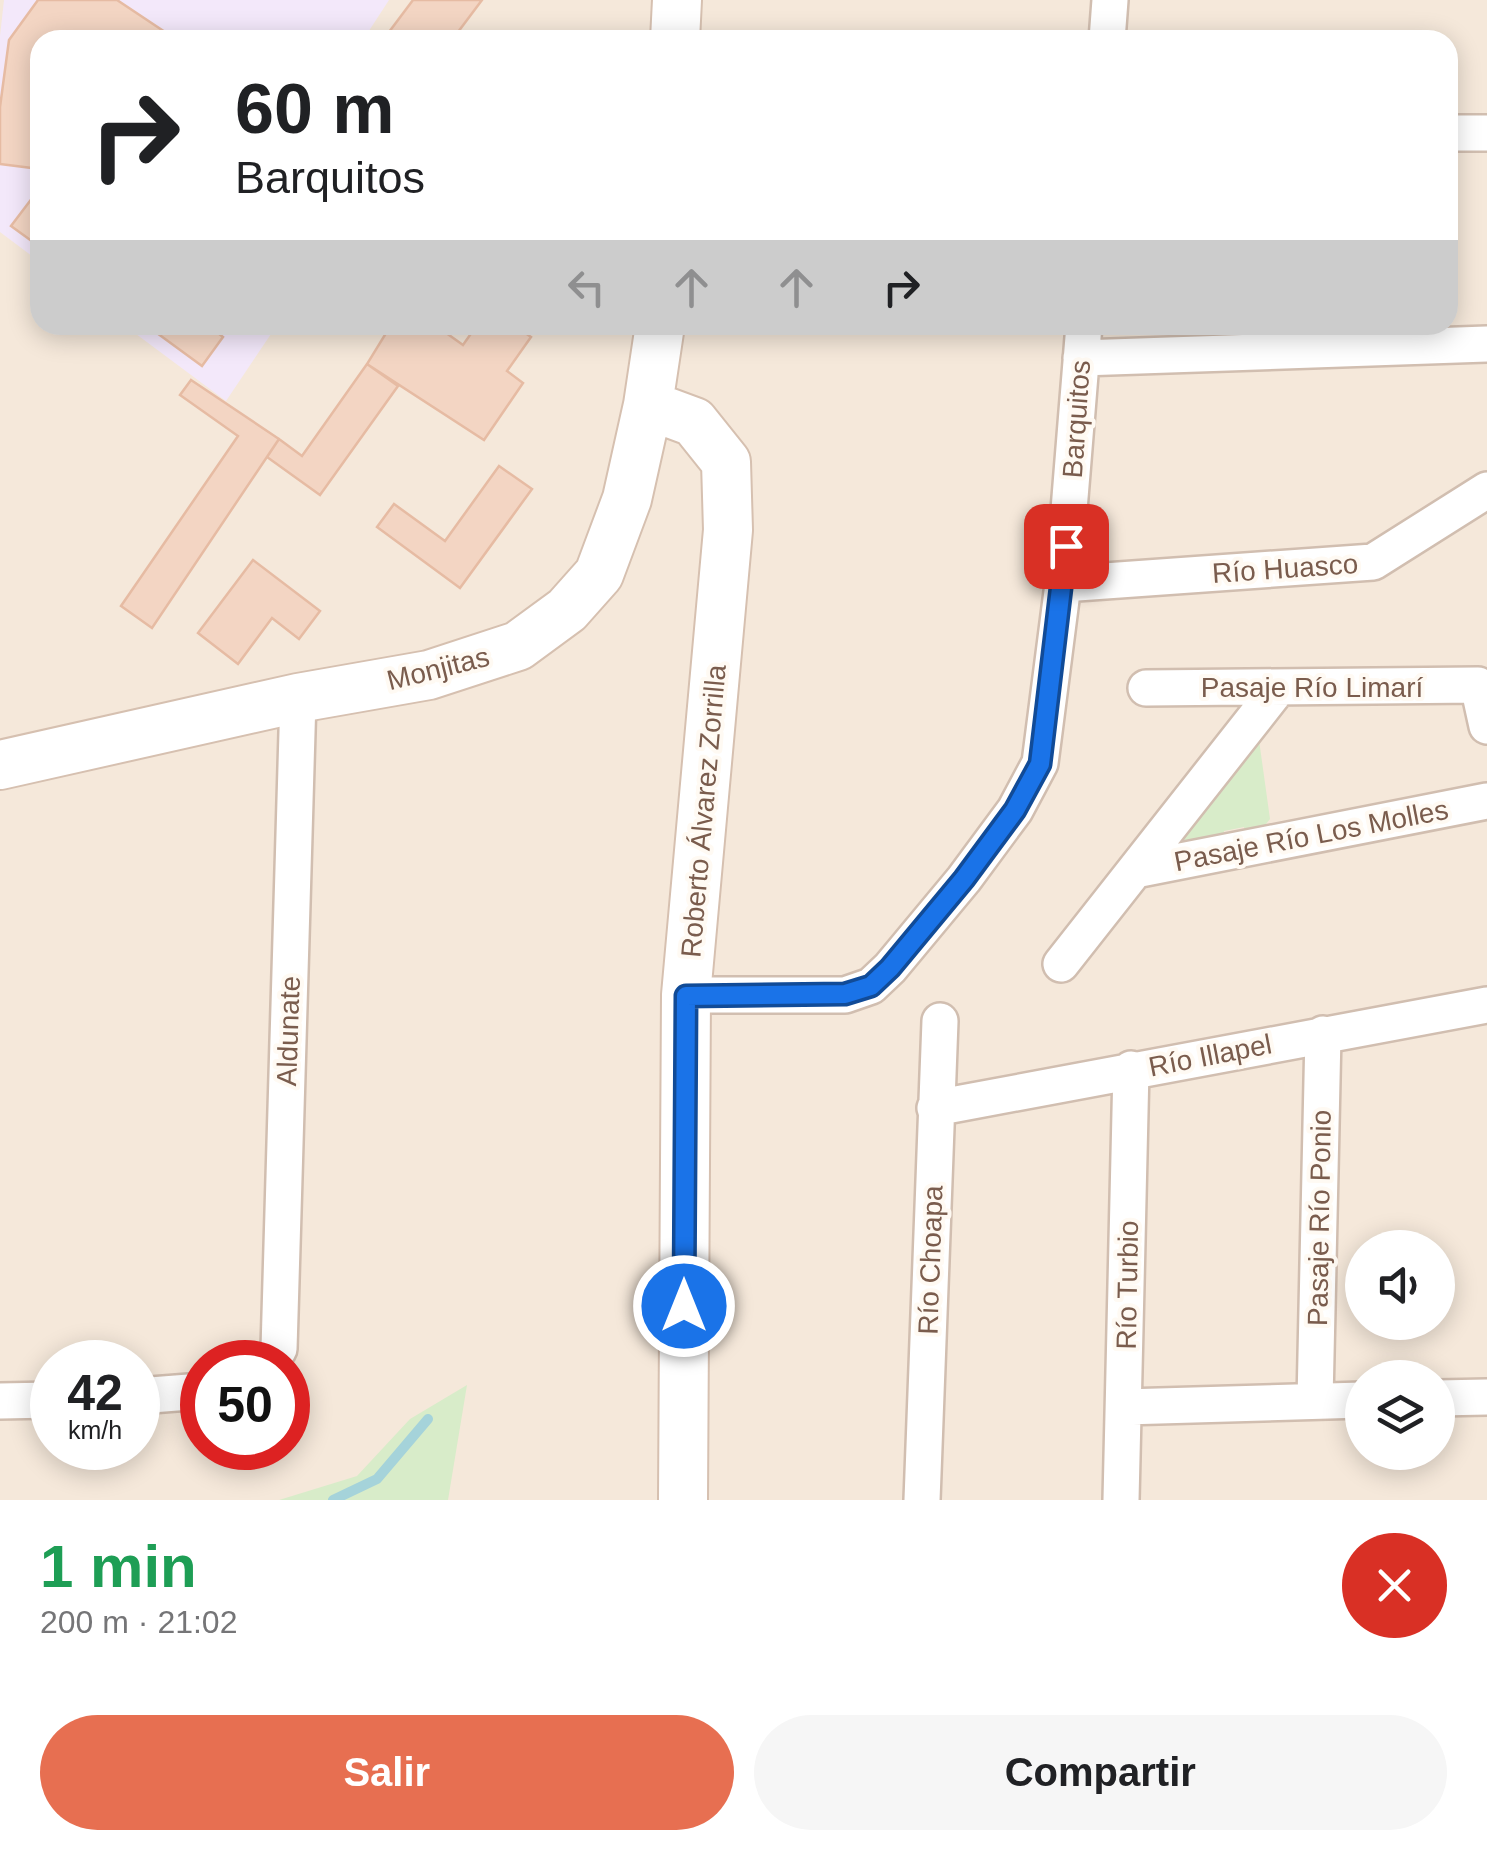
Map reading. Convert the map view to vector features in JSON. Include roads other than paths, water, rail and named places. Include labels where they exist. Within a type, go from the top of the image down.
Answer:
[{"type":"main road","points":[[676,30],[677,0]]},
{"type":"main road","name":"Monjitas","points":[[0,765],[298,698],[429,674],[518,646],[566,610],[598,574],[627,499],[658,335]]},
{"type":"main road","name":"Roberto Álvarez Zorrilla","points":[[648,405],[694,422],[726,462],[728,530],[686,996],[683,1500]]},
{"type":"street","points":[[1107,30],[1110,0]]},
{"type":"street","points":[[1458,133],[1487,132]]},
{"type":"street","points":[[1082,341],[1487,344]]},
{"type":"street","name":"Barquitos","points":[[686,996],[845,994],[871,986],[964,879],[1015,810],[1040,764],[1063,584],[1082,341]]},
{"type":"street","name":"Río Huasco","points":[[1063,584],[1373,562],[1487,490]]},
{"type":"street","points":[[1483,676],[1487,726]]},
{"type":"street","name":"Pasaje Río Limarí","points":[[1146,688],[1278,687],[1483,676]]},
{"type":"street","points":[[1061,964],[1278,687]]},
{"type":"street","name":"Aldunate","points":[[279,1340],[298,698]]},
{"type":"street","name":"Pasaje Río Los Molles","points":[[1135,870],[1487,801]]},
{"type":"street","name":"Río Illapel","points":[[934,1108],[1487,1005]]},
{"type":"street","name":"Río Choapa","points":[[922,1500],[940,1021]]},
{"type":"street","name":"Pasaje Río Ponio","points":[[1315,1402],[1322,1034]]},
{"type":"street","name":"Río Turbio","points":[[1121,1500],[1131,1069]]},
{"type":"street","points":[[1455,1398],[1487,1397]]},
{"type":"street","points":[[0,1400],[30,1400]]},
{"type":"street","points":[[1124,1406],[1345,1401]]},
{"type":"waterway","points":[[333,1500],[377,1479],[428,1419]]}]
